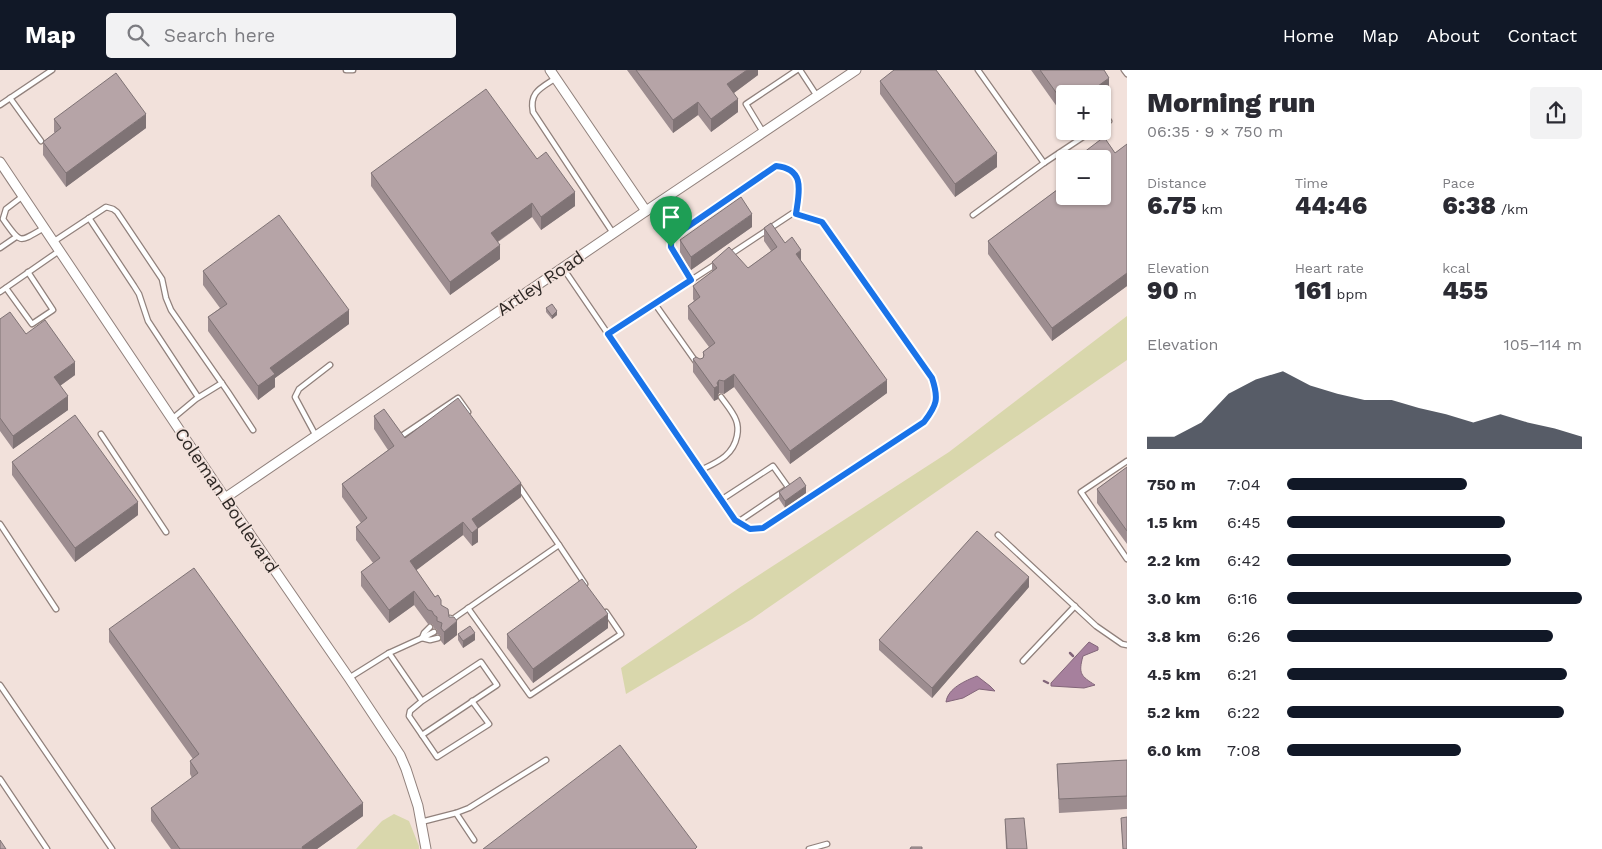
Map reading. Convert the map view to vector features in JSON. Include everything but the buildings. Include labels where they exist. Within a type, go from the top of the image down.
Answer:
[{"type":"street","points":[[550,70],[646,211]]},
{"type":"street","name":"Artley Road","points":[[225,498],[613,233],[856,70]]},
{"type":"street","name":"Coleman Boulevard","points":[[0,162],[400,755],[411,784],[426,849]]},
{"type":"lane","points":[[0,105],[52,70]]},
{"type":"lane","points":[[346,70],[353,70]]},
{"type":"lane","points":[[763,132],[746,104],[799,70],[817,96]]},
{"type":"lane","points":[[978,70],[1044,163]]},
{"type":"lane","points":[[1124,70],[1127,74]]},
{"type":"lane","points":[[556,78],[539,90],[533,97],[533,112],[613,233]]},
{"type":"lane","points":[[10,98],[41,141]]},
{"type":"lane","points":[[974,215],[1078,140]]},
{"type":"lane","points":[[691,280],[671,247],[671,240],[776,166],[783,166],[792,171],[798,178],[800,190],[796,214]]},
{"type":"lane","points":[[23,196],[6,209],[3,219],[20,240],[24,240],[44,228]]},
{"type":"lane","points":[[53,242],[106,207],[117,212],[162,279],[171,310],[253,430]]},
{"type":"lane","points":[[563,268],[721,500],[735,520],[750,529],[763,528],[924,422],[935,408],[937,398],[932,378],[835,239],[822,222],[796,214],[793,214],[608,334]]},
{"type":"lane","points":[[90,218],[139,294],[148,321],[198,397]]},
{"type":"lane","points":[[0,248],[16,237]]},
{"type":"lane","points":[[0,292],[59,251]]},
{"type":"lane","points":[[6,288],[32,324],[52,310],[28,272]]},
{"type":"lane","points":[[655,304],[700,368]]},
{"type":"lane","points":[[316,436],[295,397],[299,389],[330,365]]},
{"type":"lane","points":[[172,418],[198,397],[222,383]]},
{"type":"lane","points":[[701,470],[723,459],[736,443],[738,433],[737,421],[720,397]]},
{"type":"lane","points":[[400,437],[458,398],[473,420]]},
{"type":"lane","points":[[101,434],[166,532]]},
{"type":"lane","points":[[1127,461],[1081,492],[1127,558]]},
{"type":"lane","points":[[721,500],[773,466],[788,487],[787,489],[738,522]]},
{"type":"lane","points":[[516,481],[587,586]]},
{"type":"lane","points":[[0,524],[56,609]]},
{"type":"lane","points":[[998,535],[1096,626],[1122,644],[1127,645]]},
{"type":"lane","points":[[448,622],[559,545]]},
{"type":"lane","points":[[1023,662],[1075,606]]},
{"type":"lane","points":[[468,608],[530,695],[621,634],[604,610]]},
{"type":"lane","points":[[444,616],[453,618]]},
{"type":"lane","points":[[452,628],[453,618]]},
{"type":"lane","points":[[422,638],[430,626]]},
{"type":"lane","points":[[349,678],[389,653],[434,632]]},
{"type":"lane","points":[[422,638],[430,640],[438,638]]},
{"type":"lane","points":[[389,653],[422,702]]},
{"type":"lane","points":[[422,735],[472,701],[496,685],[481,662],[410,711],[409,716],[437,757],[488,724],[472,701]]},
{"type":"lane","points":[[0,685],[112,849]]},
{"type":"lane","points":[[421,822],[469,808],[546,760]]},
{"type":"lane","points":[[0,779],[47,849]]},
{"type":"lane","points":[[456,813],[474,840]]},
{"type":"lane","points":[[809,849],[826,844]]},
{"type":"shaded area","points":[[1127,316],[1127,360],[752,619],[626,694],[621,668],[742,586],[949,452]]},
{"type":"shaded area","points":[[1089,642],[1098,647],[1098,650],[1083,656],[1081,671],[1084,677],[1095,685],[1084,688],[1051,686],[1051,683]]},
{"type":"shaded area","points":[[977,676],[995,691],[979,689],[963,698],[946,702],[947,697],[954,689]]},
{"type":"shaded area","points":[[394,814],[409,821],[419,849],[356,849],[382,821]]},
{"type":"waterway","points":[[1070,653],[1073,656]]},
{"type":"waterway","points":[[1044,681],[1048,683]]},
{"type":"route","points":[[776,166],[783,166],[792,171],[798,178],[800,190],[796,214],[822,222],[835,239],[932,378],[937,398],[935,408],[924,422],[763,528],[750,529],[735,520],[608,334],[691,280],[671,247],[671,240],[677,234],[776,166]]}]
